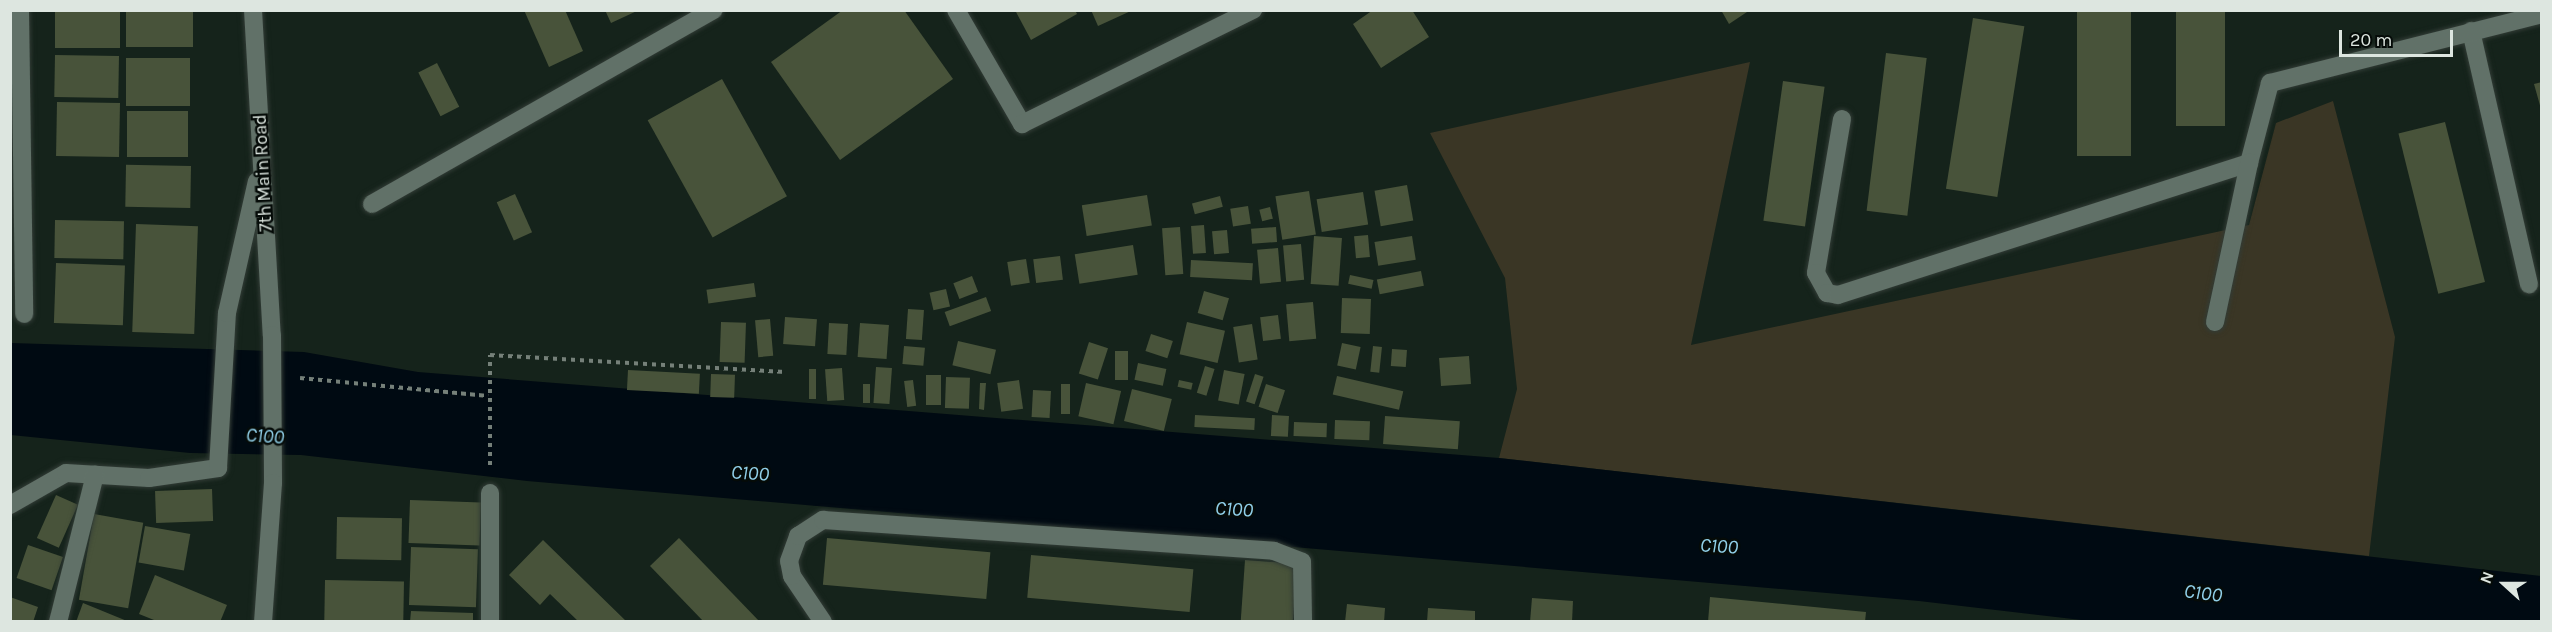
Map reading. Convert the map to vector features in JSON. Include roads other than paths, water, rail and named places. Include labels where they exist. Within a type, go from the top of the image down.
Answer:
[{"type":"street","points":[[20,10],[24,314]]},
{"type":"street","name":"7th Main Road","points":[[253,10],[272,335],[273,483],[263,621]]},
{"type":"street","points":[[372,204],[714,10]]},
{"type":"street","points":[[956,10],[1022,124],[1253,10]]},
{"type":"street","points":[[2215,322],[2249,164],[2270,83],[2541,14]]},
{"type":"street","points":[[2471,32],[2529,284]]},
{"type":"street","points":[[1842,119],[1816,273],[1827,293],[1838,295],[2249,164]]},
{"type":"street","points":[[10,505],[66,473],[149,478],[218,468],[227,314],[262,159]]},
{"type":"street","points":[[58,621],[95,475]]},
{"type":"street","points":[[490,493],[490,621]]},
{"type":"street","points":[[823,621],[792,576],[789,561],[798,536],[823,520],[1274,551],[1302,562],[1303,621]]},
{"type":"water","name":"C100","points":[[11,343],[304,352],[418,372],[1499,458],[2541,576],[2541,621],[2090,621],[1919,601],[527,481],[301,455],[190,453],[11,435]]}]
